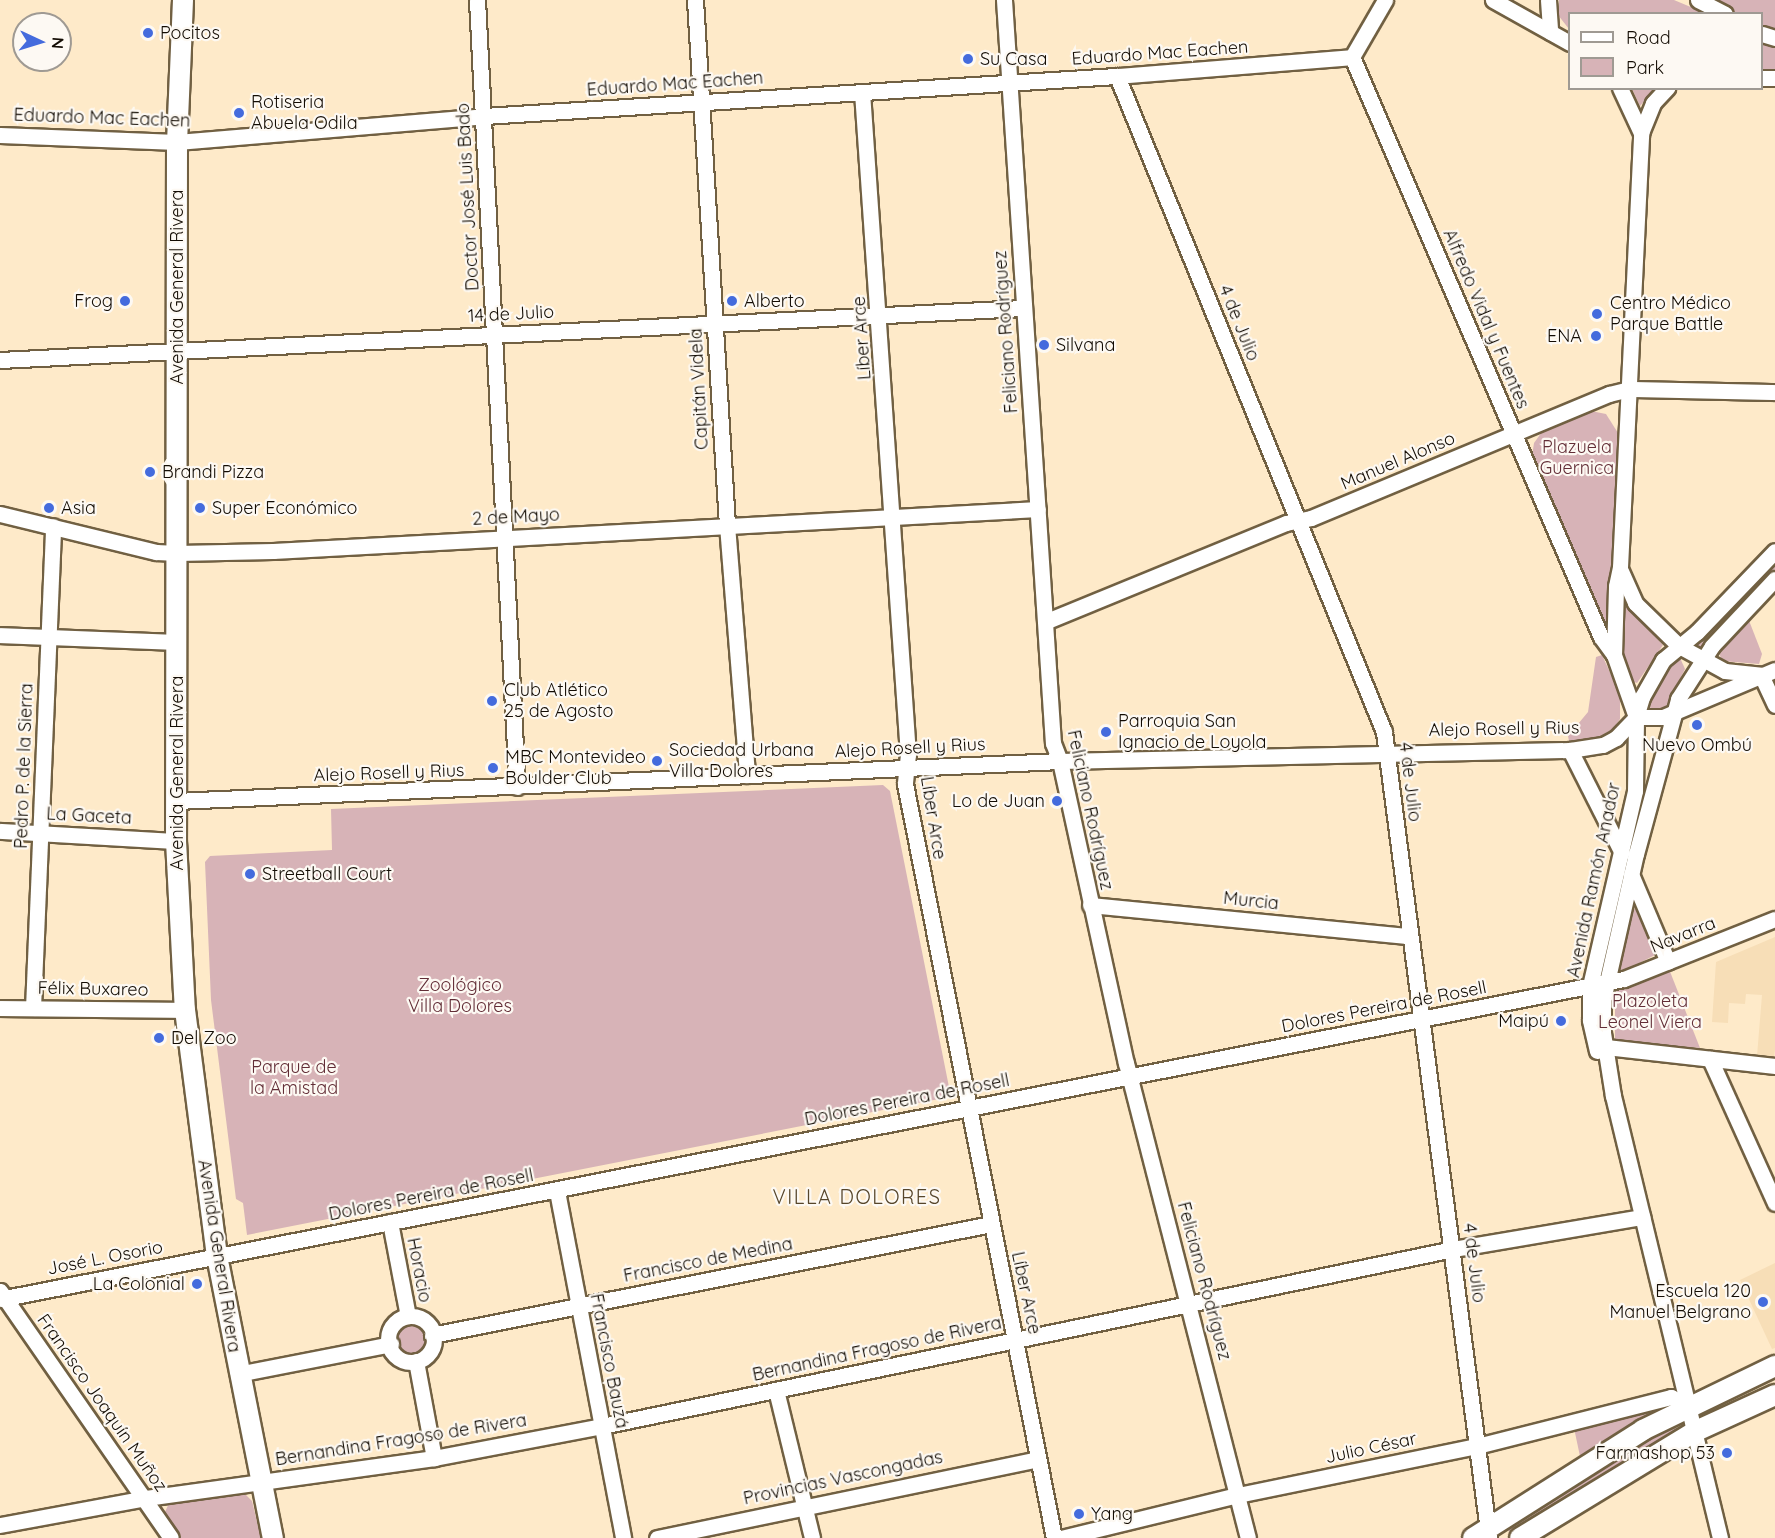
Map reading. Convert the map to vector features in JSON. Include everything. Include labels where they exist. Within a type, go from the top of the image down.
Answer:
[{"type":"main road","name":"Avenida General Rivera","points":[[183,0],[177,142],[176,841],[184,1010],[217,1256],[238,1374],[273,1538]]},
{"type":"main road","points":[[1483,1535],[1688,1405],[1775,1366]]},
{"type":"main road","points":[[1520,1538],[1694,1432],[1775,1395]]},
{"type":"street","name":"Doctor José Luis Bado","points":[[477,0],[517,787]]},
{"type":"street","name":"Capitán Videla","points":[[695,0],[727,525],[747,775]]},
{"type":"street","name":"Feliciano Rodríguez","points":[[1004,0],[1047,621],[1053,743],[1060,761],[1129,1076],[1191,1305],[1248,1538]]},
{"type":"street","points":[[1352,57],[1385,0]]},
{"type":"street","points":[[1493,0],[1568,42]]},
{"type":"street","points":[[1548,0],[1550,32]]},
{"type":"street","points":[[1698,0],[1721,12]]},
{"type":"street","name":"Eduardo Mac Eachen","points":[[0,135],[177,142],[484,116],[1116,76],[1352,57]]},
{"type":"street","name":"Alfredo Vidal y Fuentes","points":[[1352,57],[1601,637],[1614,655]]},
{"type":"street","name":"4 de Julio","points":[[1116,76],[1300,520],[1384,732],[1420,1021],[1453,1250],[1477,1446],[1483,1535]]},
{"type":"street","points":[[1621,90],[1641,133]]},
{"type":"street","points":[[1665,90],[1653,103],[1641,133],[1614,655],[1636,717],[1654,720],[1673,714],[1768,672]]},
{"type":"street","name":"Líber Arce","points":[[862,92],[880,317],[906,768],[905,784],[1054,1538]]},
{"type":"street","name":"14 de Julio","points":[[0,360],[1024,308]]},
{"type":"street","name":"Manuel Alonso","points":[[1047,621],[1629,388],[1775,392]]},
{"type":"street","name":"2 de Mayo","points":[[0,514],[156,552],[177,553],[273,551],[1038,509]]},
{"type":"street","name":"Pedro P. de la Sierra","points":[[33,1008],[53,526]]},
{"type":"street","name":"Avenida Ramón Anador","points":[[1613,1096],[1606,1087],[1592,1033],[1598,985],[1635,791],[1636,717],[1654,671],[1775,551]]},
{"type":"street","points":[[1620,567],[1624,585],[1635,603],[1679,646],[1700,661],[1725,671],[1768,672]]},
{"type":"street","name":"Avenida Ramón Anador","points":[[1720,1538],[1613,1096],[1598,985],[1631,874],[1673,714],[1700,661],[1775,579]]},
{"type":"street","points":[[0,635],[176,642]]},
{"type":"street","points":[[1768,672],[1775,705]]},
{"type":"street","name":"Alejo Rosell y Rius","points":[[176,801],[1060,761],[1386,752],[1570,750],[1603,745],[1626,730],[1636,717]]},
{"type":"street","points":[[1570,750],[1622,853]]},
{"type":"street","name":"La Gaceta","points":[[0,831],[176,841]]},
{"type":"street","points":[[1631,874],[1668,962]]},
{"type":"street","name":"Murcia","points":[[1090,905],[1409,936]]},
{"type":"street","name":"Navarra","points":[[1598,985],[1668,962],[1775,919]]},
{"type":"street","name":"Dolores Pereira de Rosell","points":[[217,1256],[1598,985]]},
{"type":"street","name":"Félix Buxareo","points":[[0,1008],[184,1010]]},
{"type":"street","points":[[1606,1047],[1775,1066]]},
{"type":"street","points":[[1710,1059],[1775,1203]]},
{"type":"street","name":"Francisco Bauzá","points":[[557,1191],[623,1538]]},
{"type":"street","name":"Bernandina Fragoso de Rivera","points":[[0,1525],[146,1498],[434,1458],[602,1426],[1453,1250],[1642,1217]]},
{"type":"street","name":"Horacio","points":[[390,1222],[408,1316],[424,1318],[433,1340]]},
{"type":"street","name":"Francisco de Medina","points":[[433,1340],[579,1305],[991,1224]]},
{"type":"street","name":"José L. Osorio","points":[[2,1296],[217,1256]]},
{"type":"street","name":"Francisco Joaquín Muñoz","points":[[2,1296],[146,1498],[171,1538]]},
{"type":"street","points":[[408,1316],[395,1319],[391,1344],[401,1362],[416,1361],[430,1355],[433,1340]]},
{"type":"street","points":[[238,1374],[391,1344]]},
{"type":"street","points":[[416,1361],[434,1458]]},
{"type":"street","points":[[776,1390],[812,1538]]},
{"type":"street","name":"Julio César","points":[[1061,1538],[1238,1495],[1477,1446],[1671,1397],[1688,1405]]},
{"type":"street","name":"Provincias Vascongadas","points":[[657,1538],[1038,1459]]},
{"type":"shaded area","points":[[1775,937],[1774,1057],[1757,1056],[1762,995],[1746,994],[1745,1004],[1729,1003],[1728,1023],[1712,1022],[1716,962]]},
{"type":"shaded area","name":"Escuela 120 Manuel Belgrano","points":[[1775,1263],[1775,1348],[1772,1349],[1740,1280]]},
{"type":"green space","points":[[1559,0],[1674,0],[1703,12],[1568,12],[1568,28],[1558,15]]},
{"type":"green space","points":[[1698,0],[1775,0],[1775,38],[1763,34],[1763,12],[1723,12]]},
{"type":"green space","points":[[1763,42],[1775,46],[1775,70],[1763,70]]},
{"type":"green space","points":[[1632,90],[1654,90],[1640,106]]},
{"type":"green space","name":"Plazuela Guernica","points":[[1586,410],[1606,414],[1618,433],[1609,623],[1603,620],[1532,456],[1534,443],[1544,429]]},
{"type":"green space","points":[[1775,560],[1775,569],[1701,649],[1694,648]]},
{"type":"green space","points":[[1624,601],[1663,645],[1637,683],[1631,681],[1620,649]]},
{"type":"green space","points":[[1748,618],[1762,654],[1759,664],[1722,661],[1718,650]]},
{"type":"green space","points":[[1602,655],[1620,694],[1620,719],[1614,728],[1598,738],[1569,741],[1568,736],[1588,712],[1596,657]]},
{"type":"green space","points":[[1673,660],[1681,660],[1685,669],[1666,707],[1652,711],[1649,705],[1651,694]]},
{"type":"green space","name":"Zoológico Villa Dolores","points":[[883,785],[890,791],[949,1087],[944,1098],[247,1235],[243,1203],[236,1199],[211,1000],[205,862],[210,856],[332,850],[331,809]]},
{"type":"green space","points":[[1632,908],[1637,910],[1655,955],[1616,975]]},
{"type":"green space","name":"Plazoleta Leonel Viera","points":[[1669,969],[1700,1048],[1615,1041],[1615,991]]},
{"type":"green space","points":[[411,1321],[423,1326],[428,1338],[423,1350],[411,1355],[399,1350],[394,1338],[399,1326]]},
{"type":"green space","points":[[1667,1408],[1581,1461],[1574,1428]]},
{"type":"green space","points":[[1670,1419],[1678,1431],[1513,1536],[1508,1530],[1601,1471],[1619,1453]]},
{"type":"green space","points":[[230,1493],[246,1495],[252,1501],[261,1538],[181,1538],[165,1512],[170,1501]]},
{"type":"place","name":"Pocitos","points":[[148,33]]},
{"type":"place","name":"Su Casa","points":[[968,59]]},
{"type":"place","name":"Rotiseria Abuela Odila","points":[[239,113]]},
{"type":"place","name":"Frog","points":[[125,301]]},
{"type":"place","name":"Alberto","points":[[732,301]]},
{"type":"place","name":"Centro Médico Parque Battle","points":[[1597,314]]},
{"type":"place","name":"ENA","points":[[1596,336]]},
{"type":"place","name":"Silvana","points":[[1044,345]]},
{"type":"place","name":"Brandi Pizza","points":[[150,472]]},
{"type":"place","name":"Asia","points":[[49,508]]},
{"type":"place","name":"Super Económico","points":[[200,508]]},
{"type":"place","name":"Club Atlético 25 de Agosto","points":[[492,701]]},
{"type":"place","name":"Nuevo Ombú","points":[[1697,725]]},
{"type":"place","name":"Parroquia San Ignacio de Loyola","points":[[1106,732]]},
{"type":"place","name":"Sociedad Urbana Villa Dolores","points":[[657,761]]},
{"type":"place","name":"MBC Montevideo Boulder Club","points":[[493,768]]},
{"type":"place","name":"Lo de Juan","points":[[1057,801]]},
{"type":"place","name":"Streetball Court","points":[[250,874]]},
{"type":"place","name":"Maipú","points":[[1561,1021]]},
{"type":"place","name":"Del Zoo","points":[[159,1038]]},
{"type":"place","name":"La Colonial","points":[[197,1284]]},
{"type":"place","name":"Escuela 120 Manuel Belgrano","points":[[1763,1302]]},
{"type":"place","name":"Farmashop 53","points":[[1727,1453]]},
{"type":"place","name":"Yang","points":[[1079,1514]]},
{"type":"district","name":"VILLA DOLORES","points":[[857,1196]]},
{"type":"park label","name":"Parque de la Amistad","points":[[294,1078]]}]
